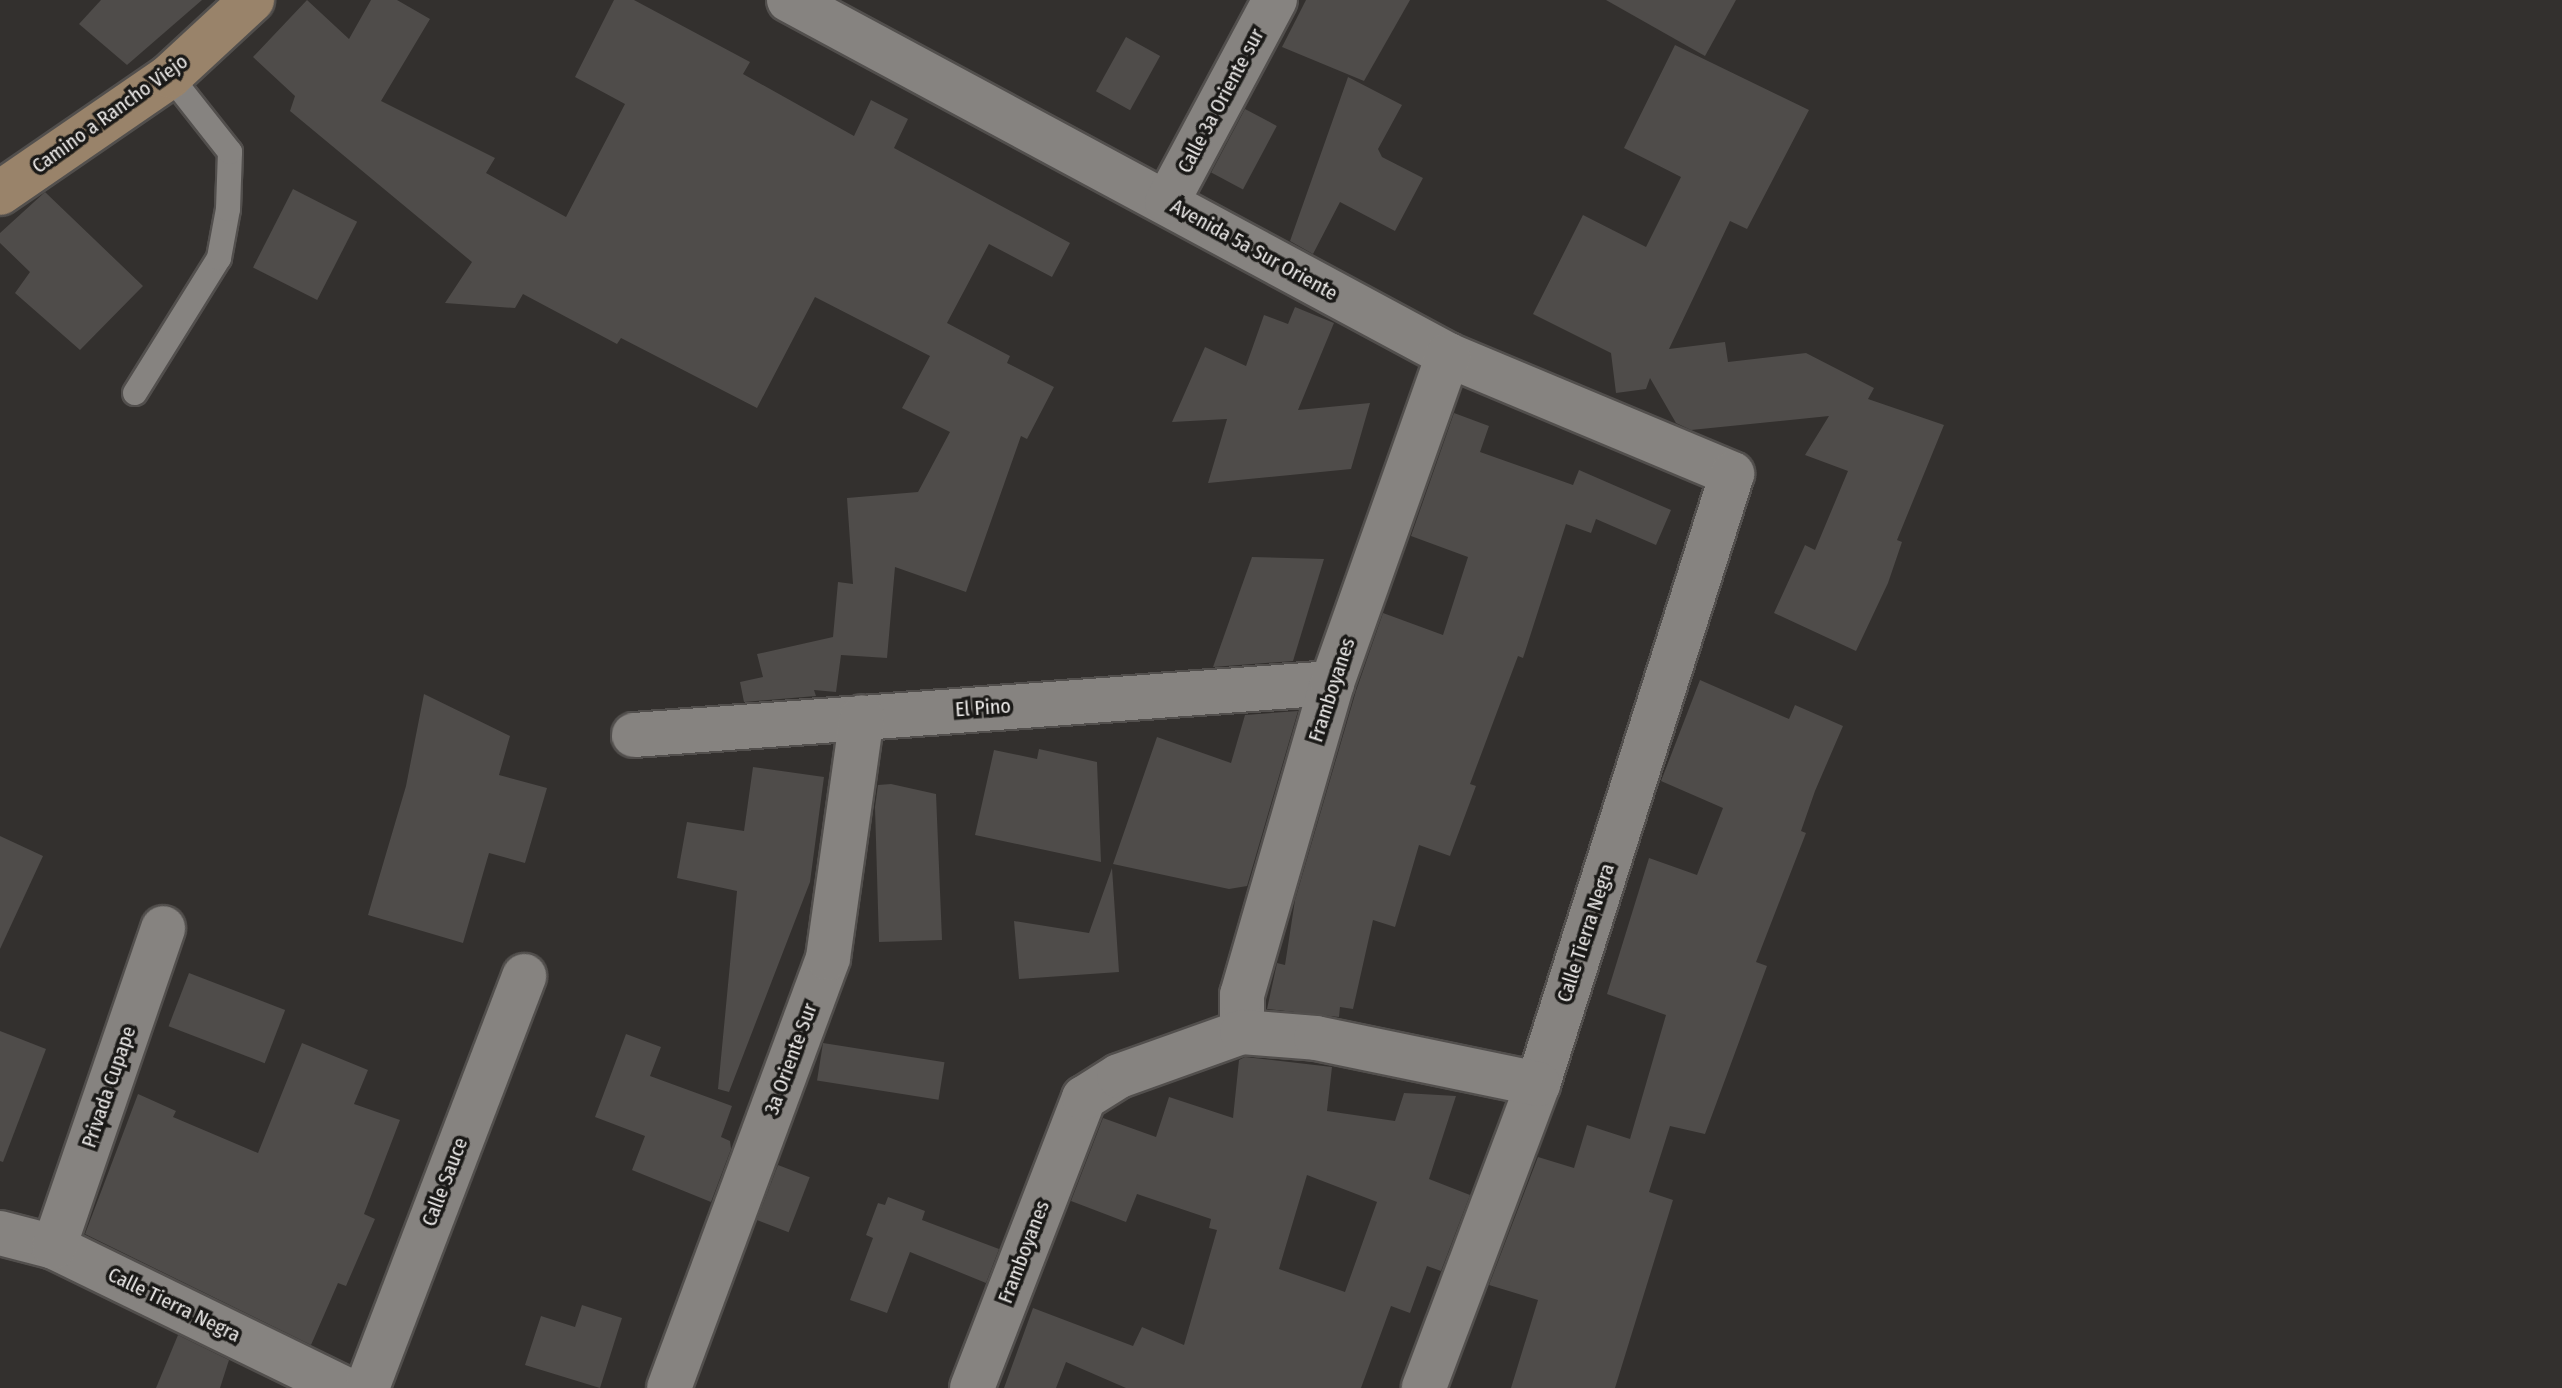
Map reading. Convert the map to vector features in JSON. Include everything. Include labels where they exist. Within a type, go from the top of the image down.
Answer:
[{"type":"street","name":"Camino a Rancho Viejo","points":[[0,193],[170,76],[252,0]]},
{"type":"street","name":"Avenida 5a Sur Oriente","points":[[789,0],[1448,355],[1732,474]]},
{"type":"street","name":"Calle 3a Oriente sur","points":[[1167,202],[1275,0]]},
{"type":"street","name":"Framboyanes","points":[[1242,1032],[1242,995],[1332,683],[1448,355]]},
{"type":"street","name":"Calle Tierra Negra","points":[[1424,1388],[1538,1084],[1732,474]]},
{"type":"street","name":"El Pino","points":[[634,735],[1332,683]]},
{"type":"street","name":"3a Oriente Sur","points":[[669,1388],[828,958],[862,717]]},
{"type":"street","name":"Privada Cupape","points":[[54,1247],[163,928]]},
{"type":"street","name":"Calle Sauce","points":[[367,1388],[524,976]]},
{"type":"street","name":"Framboyanes","points":[[972,1388],[1084,1098],[1119,1076],[1242,1032],[1316,1038],[1538,1084]]},
{"type":"street","name":"Calle Tierra Negra","points":[[0,1233],[54,1247],[343,1388]]},
{"type":"lane","points":[[135,393],[219,258],[228,209],[230,152],[170,76]]},
{"type":"building","points":[[101,0],[202,0],[127,65],[79,24]]},
{"type":"building","points":[[307,0],[349,39],[371,0],[397,0],[430,19],[381,101],[495,158],[486,173],[566,217],[625,104],[575,77],[614,0],[634,0],[750,62],[743,74],[854,136],[871,100],[908,119],[894,148],[1070,243],[1052,277],[989,244],[947,323],[1010,356],[1007,363],[1054,387],[1027,439],[1021,436],[966,592],[895,567],[887,658],[841,655],[836,692],[814,690],[816,696],[744,702],[740,682],[763,677],[757,654],[833,637],[838,582],[853,584],[847,498],[918,492],[950,432],[902,408],[930,356],[815,297],[757,408],[621,338],[617,344],[523,294],[515,308],[445,303],[472,262],[290,111],[295,96],[253,57]]},
{"type":"building","points":[[1306,0],[1410,0],[1364,81],[1282,47]]},
{"type":"building","points":[[1606,0],[1736,0],[1705,56]]},
{"type":"building","points":[[1126,37],[1160,56],[1130,110],[1096,91]]},
{"type":"building","points":[[1675,45],[1809,110],[1747,229],[1730,221],[1669,349],[1725,342],[1728,362],[1806,353],[1874,388],[1868,399],[1944,425],[1897,540],[1902,542],[1888,583],[1856,651],[1774,613],[1805,545],[1815,550],[1848,471],[1805,455],[1829,416],[1691,430],[1676,423],[1650,378],[1646,389],[1616,393],[1611,353],[1533,314],[1583,215],[1646,247],[1681,177],[1624,148]]},
{"type":"building","points":[[1348,77],[1402,105],[1378,149],[1382,157],[1423,178],[1395,231],[1340,202],[1313,254],[1290,241]]},
{"type":"building","points":[[1245,109],[1277,126],[1243,189],[1211,173]]},
{"type":"building","points":[[293,189],[357,222],[317,300],[253,267]]},
{"type":"building","points":[[45,192],[143,286],[80,350],[15,293],[30,272],[0,243],[0,233]]},
{"type":"building","points":[[1295,307],[1334,323],[1298,410],[1370,403],[1351,469],[1208,483],[1227,419],[1172,422],[1205,347],[1246,366],[1264,315],[1288,324]]},
{"type":"building","points":[[1454,413],[1489,426],[1480,452],[1573,485],[1579,470],[1671,510],[1656,545],[1596,519],[1591,533],[1566,524],[1523,658],[1518,656],[1470,784],[1476,786],[1450,856],[1419,845],[1395,927],[1373,920],[1353,1009],[1340,1007],[1339,1017],[1267,1009],[1277,963],[1285,965],[1295,900],[1356,691],[1383,613],[1443,635],[1468,557],[1411,536]]},
{"type":"building","points":[[1252,557],[1324,559],[1293,661],[1213,667]]},
{"type":"building","points":[[1700,680],[1789,719],[1795,705],[1843,726],[1815,791],[1801,831],[1806,833],[1756,962],[1767,966],[1705,1134],[1670,1126],[1649,1192],[1673,1200],[1615,1388],[1511,1388],[1538,1300],[1489,1285],[1538,1157],[1574,1168],[1587,1125],[1630,1139],[1666,1015],[1607,994],[1649,858],[1697,875],[1723,808],[1661,781]]},
{"type":"building","points":[[424,694],[510,736],[499,775],[547,788],[525,863],[489,853],[463,943],[368,915],[406,786]]},
{"type":"building","points":[[1298,711],[1247,886],[1229,889],[1113,864],[1157,737],[1231,763],[1245,715]]},
{"type":"building","points":[[1039,749],[1097,762],[1101,862],[975,835],[994,750],[1037,759]]},
{"type":"building","points":[[753,767],[824,777],[810,882],[729,1092],[718,1089],[737,891],[677,878],[687,822],[744,831]]},
{"type":"building","points":[[891,784],[936,794],[942,940],[879,942],[875,807],[878,785]]},
{"type":"building","points":[[0,836],[43,856],[0,949]]},
{"type":"building","points":[[1112,868],[1119,972],[1019,979],[1014,921],[1089,933]]},
{"type":"building","points":[[189,973],[285,1010],[265,1063],[169,1026]]},
{"type":"building","points":[[0,1031],[46,1049],[3,1162],[0,1161]]},
{"type":"building","points":[[626,1034],[661,1047],[650,1076],[732,1106],[721,1137],[730,1141],[731,1149],[711,1202],[632,1170],[645,1136],[595,1117]]},
{"type":"building","points":[[302,1043],[368,1070],[354,1104],[400,1120],[364,1214],[375,1219],[346,1286],[338,1283],[311,1345],[85,1234],[138,1094],[176,1111],[173,1117],[258,1153]]},
{"type":"building","points":[[823,1043],[944,1062],[939,1100],[817,1081]]},
{"type":"building","points":[[1245,1057],[1332,1067],[1327,1111],[1395,1121],[1404,1093],[1456,1096],[1429,1179],[1470,1195],[1441,1271],[1427,1266],[1410,1313],[1391,1306],[1361,1388],[1126,1388],[1066,1362],[1056,1388],[1004,1388],[1033,1308],[1133,1346],[1142,1327],[1184,1345],[1217,1230],[1209,1228],[1211,1219],[1137,1194],[1126,1222],[1071,1201],[1103,1118],[1156,1137],[1169,1097],[1233,1118],[1239,1060]],"holes":[[[1307,1175],[1377,1202],[1345,1292],[1279,1269]]]},
{"type":"building","points":[[778,1165],[810,1177],[789,1232],[757,1220]]},
{"type":"building","points":[[888,1197],[925,1211],[922,1220],[999,1249],[986,1283],[910,1252],[887,1313],[850,1300],[873,1238],[866,1235],[878,1203],[885,1205]]},
{"type":"building","points":[[582,1305],[622,1318],[600,1388],[525,1365],[541,1316],[575,1327]]},
{"type":"building","points":[[178,1335],[229,1360],[220,1388],[156,1388]]}]
